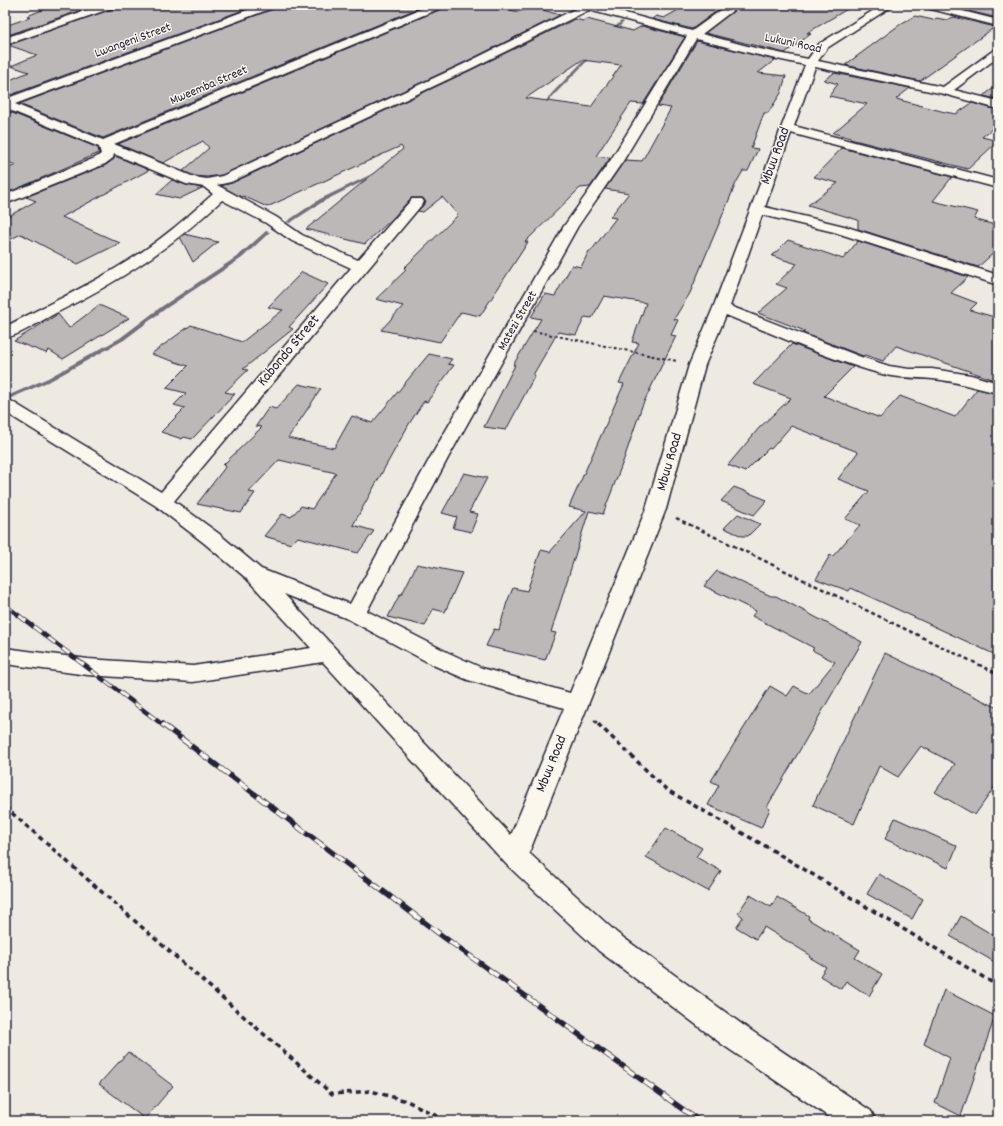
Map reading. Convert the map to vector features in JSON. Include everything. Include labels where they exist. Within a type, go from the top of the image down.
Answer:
[{"type":"street","points":[[5,42],[111,5]]},
{"type":"street","name":"Lwangeni Street","points":[[5,104],[271,5]]},
{"type":"street","name":"Mweemba Street","points":[[104,144],[439,5]]},
{"type":"street","points":[[693,35],[735,5]]},
{"type":"street","name":"Mbuu Road","points":[[515,856],[656,509],[697,365],[720,308],[811,63],[823,46],[889,5]]},
{"type":"street","points":[[927,5],[998,23]]},
{"type":"street","points":[[5,104],[191,181],[207,183],[226,179],[466,67],[586,6]]},
{"type":"street","name":"Lukuni Road","points":[[586,6],[693,35],[811,63],[945,91],[998,105]]},
{"type":"street","name":"Matezi Street","points":[[355,614],[439,458],[515,328],[571,226],[616,161],[693,35]]},
{"type":"street","points":[[945,91],[998,52]]},
{"type":"street","points":[[786,128],[998,184]]},
{"type":"street","points":[[5,200],[100,161],[108,155],[104,144]]},
{"type":"street","points":[[207,183],[221,194],[271,220],[297,238],[360,267]]},
{"type":"street","points":[[5,333],[121,272],[150,254],[178,233],[221,194]]},
{"type":"street","name":"Kabondo Street","points":[[163,502],[360,267],[417,202]]},
{"type":"street","points":[[756,209],[839,229],[998,280]]},
{"type":"street","points":[[720,308],[855,360],[886,370],[909,374],[932,374],[971,380],[998,388]]},
{"type":"street","points":[[5,405],[163,502],[253,573],[329,653],[515,856],[608,942],[733,1035],[861,1121]]},
{"type":"street","points":[[253,573],[355,614],[441,659],[476,674],[576,703]]},
{"type":"street","points":[[5,656],[88,667],[193,674],[329,653]]},
{"type":"path","points":[[515,328],[697,365]]},
{"type":"path","points":[[656,509],[998,674]]},
{"type":"path","points":[[576,703],[667,790],[772,850],[998,986]]},
{"type":"path","points":[[5,807],[332,1094],[371,1091],[407,1101],[447,1121]]},
{"type":"building","points":[[55,5],[96,5],[5,36],[5,26],[31,17],[27,16]]},
{"type":"building","points":[[117,5],[257,5],[5,97],[5,82],[29,72],[11,66],[37,55],[8,45],[115,8]]},
{"type":"building","points":[[277,5],[426,5],[103,138],[19,104],[276,8]]},
{"type":"building","points":[[445,5],[494,5],[518,12],[533,7],[560,15],[461,64],[222,175],[207,177],[194,176],[183,171],[209,148],[203,141],[163,163],[118,144],[444,8]]},
{"type":"building","points":[[687,5],[725,5],[692,29],[652,19],[656,16],[664,18]]},
{"type":"building","points":[[741,5],[854,5],[807,33],[811,34],[785,53],[705,33]]},
{"type":"building","points":[[970,5],[998,5],[998,18],[964,10]]},
{"type":"building","points":[[915,16],[933,20],[937,18],[946,20],[954,17],[995,27],[920,81],[845,65],[902,23]]},
{"type":"building","points":[[575,19],[583,21],[587,19],[633,31],[642,26],[685,37],[643,104],[631,103],[596,156],[610,158],[590,187],[580,188],[525,242],[528,242],[480,316],[461,312],[440,342],[381,330],[403,306],[376,299],[406,270],[404,268],[458,215],[442,197],[423,212],[418,211],[426,202],[423,198],[411,198],[392,219],[365,244],[306,229],[403,149],[401,146],[267,207],[243,196],[241,197],[221,186],[232,183]],"holes":[[[582,60],[621,65],[591,107],[526,98]]]},
{"type":"building","points":[[697,41],[775,60],[758,73],[786,76],[781,93],[768,113],[764,113],[751,148],[758,149],[748,171],[743,171],[736,183],[690,293],[674,319],[678,320],[671,335],[676,336],[642,406],[603,514],[589,511],[551,632],[556,633],[545,660],[486,646],[494,629],[499,630],[507,602],[513,588],[527,591],[541,550],[550,552],[586,511],[569,507],[624,384],[619,383],[639,343],[632,342],[646,303],[604,296],[592,318],[585,317],[576,335],[558,332],[533,375],[535,375],[506,430],[484,427],[515,365],[513,365],[541,319],[531,317],[545,294],[555,296],[572,265],[581,267],[589,251],[591,251],[616,218],[610,217],[629,193],[605,189],[625,160],[642,161],[671,108],[658,106]]},
{"type":"building","points":[[834,73],[910,88],[896,99],[945,112],[956,114],[972,103],[998,110],[998,124],[982,137],[998,141],[968,169],[850,139],[851,138],[833,133],[867,104],[829,96],[838,84],[824,80]]},
{"type":"building","points":[[998,85],[998,99],[983,96]]},
{"type":"building","points":[[5,110],[98,148],[99,153],[12,191],[5,188],[5,170],[16,165],[5,161]]},
{"type":"building","points":[[842,148],[952,177],[933,201],[978,212],[974,219],[998,226],[998,249],[978,267],[858,229],[858,220],[808,205],[838,183],[814,177]]},
{"type":"building","points":[[115,156],[149,170],[62,217],[120,243],[78,264],[21,234],[5,242],[5,218],[36,201],[26,197],[106,165],[114,159]]},
{"type":"building","points":[[172,180],[186,185],[202,188],[179,199],[156,194]]},
{"type":"building","points":[[184,234],[218,242],[193,262],[180,237]]},
{"type":"building","points":[[788,240],[843,259],[858,241],[968,277],[951,293],[977,303],[970,310],[998,318],[998,381],[896,346],[883,361],[865,355],[863,356],[803,333],[805,331],[758,313],[787,288],[776,284],[797,264],[772,256]]},
{"type":"building","points":[[302,272],[328,284],[289,327],[293,329],[243,369],[248,370],[225,392],[235,394],[192,439],[184,437],[182,439],[161,432],[185,408],[174,405],[186,393],[166,388],[188,366],[151,354],[191,325],[242,342],[283,310],[268,307]]},
{"type":"building","points":[[99,305],[129,318],[63,359],[49,350],[46,353],[14,341],[58,314],[69,328]]},
{"type":"building","points":[[792,344],[853,367],[824,396],[880,418],[900,396],[955,417],[977,389],[998,394],[998,656],[851,588],[849,591],[816,579],[830,555],[833,556],[860,525],[845,519],[869,491],[838,479],[858,452],[791,426],[771,449],[769,448],[745,472],[728,465],[759,428],[791,398],[753,384]]},
{"type":"building","points":[[429,354],[452,359],[448,364],[454,365],[427,402],[424,401],[409,424],[353,525],[374,531],[358,553],[298,537],[291,544],[264,536],[282,514],[291,517],[301,506],[312,509],[336,473],[279,460],[249,492],[255,493],[241,513],[197,504],[226,466],[223,465],[262,427],[256,426],[269,407],[276,409],[299,384],[321,389],[288,438],[334,448],[352,416],[372,423]]},
{"type":"building","points":[[464,473],[487,478],[469,512],[478,514],[471,532],[453,528],[457,517],[442,513]]},
{"type":"building","points":[[734,487],[767,500],[754,515],[721,501]]},
{"type":"building","points":[[738,514],[760,524],[748,536],[742,536],[724,528]]},
{"type":"building","points":[[417,564],[462,573],[445,612],[433,609],[425,626],[388,617],[400,594],[402,594]]},
{"type":"building","points":[[717,571],[771,596],[776,596],[862,642],[767,807],[770,809],[761,828],[708,805],[719,785],[711,781],[770,686],[787,696],[794,686],[809,694],[835,662],[812,650],[814,648],[752,616],[756,611],[704,586]]},
{"type":"building","points":[[885,653],[998,708],[998,782],[975,815],[935,792],[955,764],[921,746],[898,777],[879,766],[854,824],[813,805]]},
{"type":"building","points":[[895,818],[957,846],[948,868],[885,839]]},
{"type":"building","points":[[666,828],[702,848],[696,857],[721,871],[708,891],[646,857]]},
{"type":"building","points":[[879,874],[923,899],[912,919],[867,894]]},
{"type":"building","points":[[750,895],[771,907],[777,897],[809,916],[808,919],[860,950],[855,958],[882,974],[869,996],[846,981],[841,989],[820,976],[826,967],[809,957],[810,955],[764,927],[756,939],[736,927],[743,917],[738,913]]},
{"type":"building","points":[[961,916],[998,938],[998,964],[950,936]]},
{"type":"building","points":[[944,990],[995,1016],[961,1116],[935,1103],[950,1058],[924,1044]]},
{"type":"building","points":[[128,1052],[173,1086],[145,1119],[99,1084]]},
{"type":"waterway","points":[[632,10],[637,5]]},
{"type":"waterway","points":[[611,33],[622,22]]},
{"type":"waterway","points":[[542,108],[553,94],[592,54]]},
{"type":"waterway","points":[[288,222],[322,200],[378,173]]},
{"type":"waterway","points":[[7,398],[50,379],[122,339],[163,308],[240,257],[268,232]]},
{"type":"railway","points":[[5,605],[163,725]]},
{"type":"railway","points":[[162,724],[445,938],[699,1121]]}]
